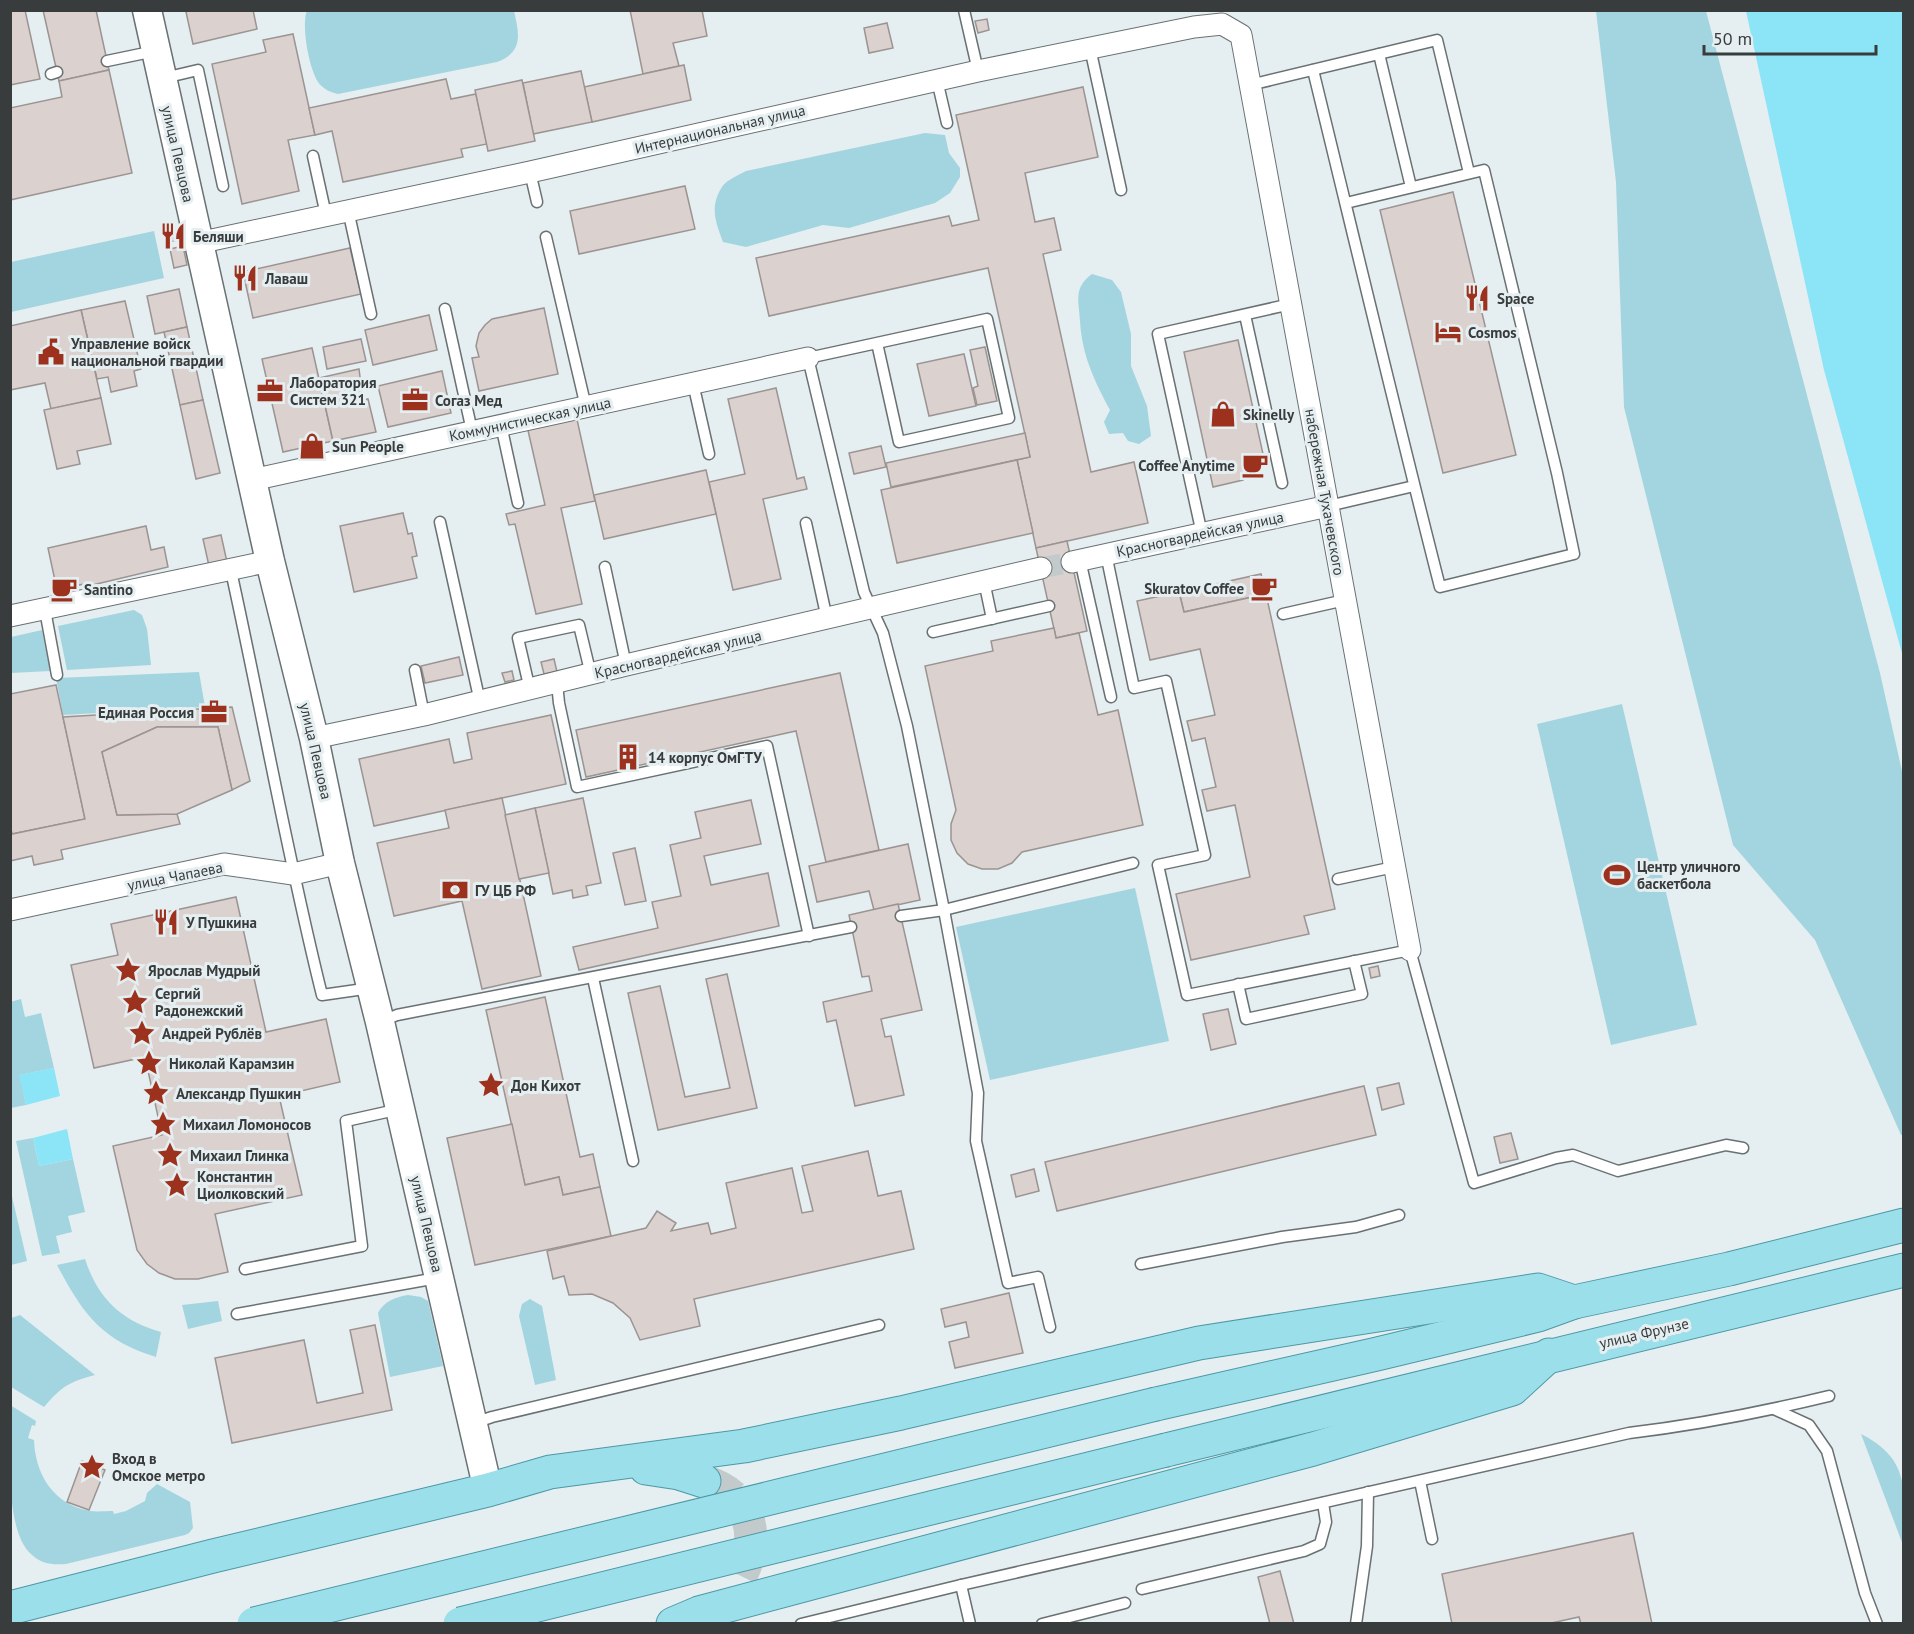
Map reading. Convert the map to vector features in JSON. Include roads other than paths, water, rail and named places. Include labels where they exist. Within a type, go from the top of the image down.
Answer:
[{"type":"main road","points":[[254,1623],[1156,1404],[1538,1315],[1574,1302],[1729,1269],[1904,1225]]},
{"type":"main road","name":"улица Фрунзе","points":[[460,1623],[1904,1270]]},
{"type":"main road","points":[[10,1608],[213,1556],[489,1490],[550,1472],[744,1446],[901,1413],[1199,1343],[1538,1290],[1574,1302]]},
{"type":"main road","points":[[686,1618],[1313,1449],[1490,1396],[1512,1389],[1550,1355]]},
{"type":"main road","points":[[614,1464],[679,1473],[704,1481]]},
{"type":"main road","points":[[686,1618],[741,1576]]},
{"type":"street","name":"улица Певцова","points":[[147,10],[270,561],[314,738],[340,863],[380,1022],[489,1490]]},
{"type":"street","name":"Интернациональная улица","points":[[198,243],[530,172],[978,71],[1194,27],[1222,24],[1241,34]]},
{"type":"street","name":"набережная Тухачевского","points":[[1241,34],[1410,950]]},
{"type":"street","name":"Коммунистическая улица","points":[[252,480],[808,358]]},
{"type":"street","name":"Красногвардейская улица","points":[[1076,561],[1328,506]]},
{"type":"street","points":[[10,616],[270,561]]},
{"type":"street","name":"Красногвардейская улица","points":[[314,738],[480,702],[626,665],[1041,568]]},
{"type":"street","name":"улица Чапаева","points":[[10,910],[225,864],[293,874],[340,863]]},
{"type":"lane","points":[[964,10],[978,71]]},
{"type":"lane","points":[[1250,85],[1437,40],[1469,173]]},
{"type":"lane","points":[[1090,48],[1121,190]]},
{"type":"lane","points":[[107,62],[155,51]]},
{"type":"lane","points":[[1379,54],[1411,187]]},
{"type":"lane","points":[[161,78],[198,70],[223,186]]},
{"type":"lane","points":[[1313,70],[1440,587],[1574,554],[1557,473],[1484,170],[1346,203]]},
{"type":"lane","points":[[937,80],[947,123]]},
{"type":"lane","points":[[313,156],[326,215]]},
{"type":"lane","points":[[530,172],[537,202]]},
{"type":"lane","points":[[348,210],[371,314]]},
{"type":"lane","points":[[546,237],[586,407]]},
{"type":"lane","points":[[1202,534],[1158,334],[1291,304]]},
{"type":"lane","points":[[445,309],[472,431]]},
{"type":"lane","points":[[1245,315],[1282,483]]},
{"type":"lane","points":[[877,343],[899,442],[1009,418],[987,319],[808,358],[864,592],[883,633],[907,726],[978,1094],[976,1141],[1008,1283],[1038,1277],[1050,1327]]},
{"type":"lane","points":[[693,383],[709,453]]},
{"type":"lane","points":[[501,425],[518,503]]},
{"type":"lane","points":[[1328,506],[1414,486]]},
{"type":"lane","points":[[440,522],[480,702]]},
{"type":"lane","points":[[806,523],[827,619]]},
{"type":"lane","points":[[1106,554],[1134,688],[1166,681],[1204,855],[1158,865],[1187,995],[1410,950],[1474,1183],[1573,1155],[1618,1171],[1726,1145],[1743,1148]]},
{"type":"lane","points":[[1076,561],[1111,697]]},
{"type":"lane","points":[[605,567],[626,665]]},
{"type":"lane","points":[[231,571],[293,874],[322,995],[371,988]]},
{"type":"lane","points":[[984,581],[992,619]]},
{"type":"lane","points":[[1283,614],[1345,600]]},
{"type":"lane","points":[[933,632],[1049,606]]},
{"type":"lane","points":[[45,610],[57,675]]},
{"type":"lane","points":[[530,690],[518,638],[579,625],[591,675]]},
{"type":"lane","points":[[415,670],[424,715]]},
{"type":"lane","points":[[557,683],[559,703],[577,787],[767,746],[809,936]]},
{"type":"lane","points":[[901,916],[944,910],[1133,863]]},
{"type":"lane","points":[[1338,879],[1394,867]]},
{"type":"lane","points":[[380,1022],[397,1015],[851,927]]},
{"type":"lane","points":[[1238,984],[1246,1019],[1362,994],[1354,961]]},
{"type":"lane","points":[[593,978],[633,1161]]},
{"type":"lane","points":[[245,1269],[362,1246],[346,1121],[400,1109]]},
{"type":"lane","points":[[1141,1264],[1282,1237],[1356,1227],[1399,1215]]},
{"type":"lane","points":[[237,1314],[440,1277]]},
{"type":"lane","points":[[473,1423],[879,1325]]},
{"type":"lane","points":[[801,1623],[1629,1433],[1774,1409],[1829,1396]]},
{"type":"lane","points":[[1774,1409],[1809,1425],[1827,1451],[1865,1593],[1877,1623]]},
{"type":"lane","points":[[1420,1481],[1432,1539]]},
{"type":"lane","points":[[1356,1623],[1367,1546],[1368,1492]]},
{"type":"lane","points":[[1142,1589],[1304,1551],[1320,1544],[1326,1522],[1323,1503]]},
{"type":"lane","points":[[961,1585],[970,1623]]},
{"type":"lane","points":[[1042,1623],[1125,1603]]},
{"type":"tunnel","points":[[1041,568],[1072,562]]},
{"type":"tunnel","points":[[704,1481],[720,1487],[732,1496],[742,1506],[748,1518],[750,1546],[741,1576]]},
{"type":"place","name":"Беляши","points":[[173,236]]},
{"type":"place","name":"Лаваш","points":[[245,278]]},
{"type":"place","name":"Space","points":[[1477,298]]},
{"type":"place","name":"Cosmos","points":[[1448,332]]},
{"type":"place","name":"Управление войск национальной гвардии","points":[[51,352]]},
{"type":"place","name":"Лаборатория Систем 321","points":[[270,391]]},
{"type":"place","name":"Согаз Мед","points":[[415,400]]},
{"type":"place","name":"Skinelly","points":[[1223,414]]},
{"type":"place","name":"Sun People","points":[[312,446]]},
{"type":"place","name":"Coffee Anytime","points":[[1255,465]]},
{"type":"place","name":"Skuratov Coffee","points":[[1264,588]]},
{"type":"place","name":"Santino","points":[[64,589]]},
{"type":"place","name":"Единая Россия","points":[[214,712]]},
{"type":"place","name":"14 корпус ОмГТУ","points":[[628,757]]},
{"type":"place","name":"Центр уличного баскетбола","points":[[1617,875]]},
{"type":"place","name":"ГУ ЦБ РФ","points":[[455,890]]},
{"type":"place","name":"У Пушкина","points":[[166,922]]},
{"type":"place","name":"Ярослав Мудрый","points":[[128,970]]},
{"type":"place","name":"Сергий Радонежский","points":[[135,1002]]},
{"type":"place","name":"Андрей Рублёв","points":[[142,1033]]},
{"type":"place","name":"Николай Карамзин","points":[[149,1063]]},
{"type":"place","name":"Дон Кихот","points":[[491,1085]]},
{"type":"place","name":"Александр Пушкин","points":[[156,1093]]},
{"type":"place","name":"Михаил Ломоносов","points":[[163,1124]]},
{"type":"place","name":"Михаил Глинка","points":[[170,1155]]},
{"type":"place","name":"Константин Циолковский","points":[[177,1185]]},
{"type":"place","name":"Вход в Омское метро","points":[[92,1467]]}]
